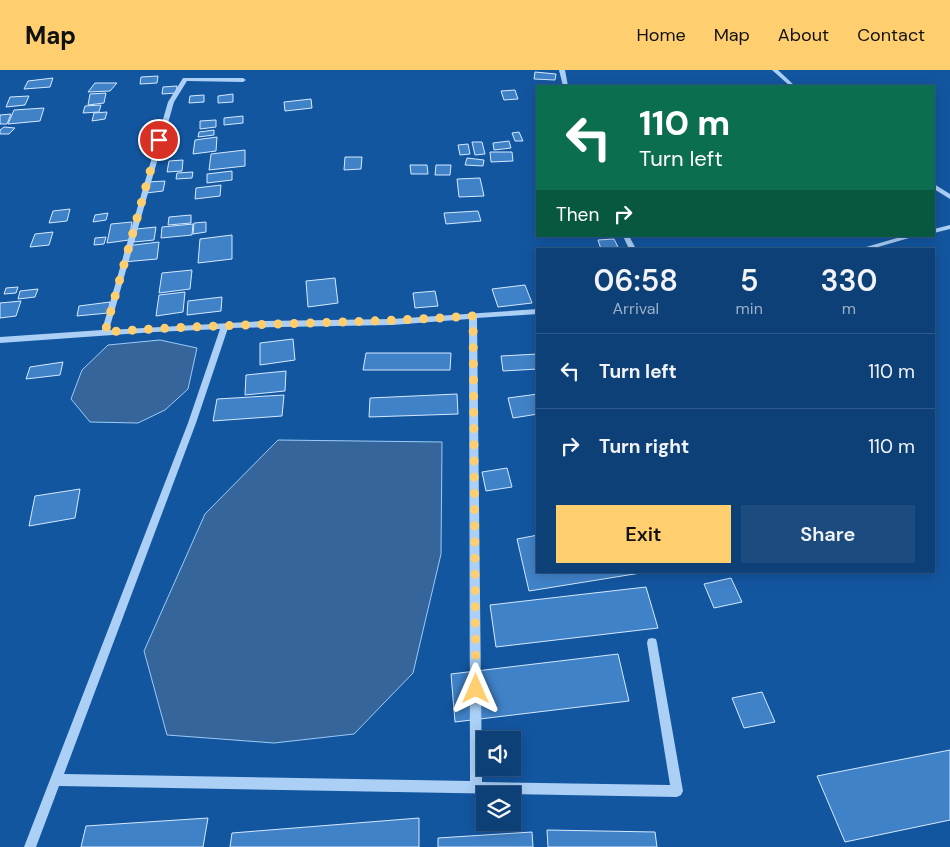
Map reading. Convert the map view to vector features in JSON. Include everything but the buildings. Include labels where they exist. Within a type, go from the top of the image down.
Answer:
[{"type":"street","points":[[562,70],[566,85]]},
{"type":"street","points":[[775,70],[792,85]]},
{"type":"street","points":[[105,332],[171,102],[185,79],[243,80]]},
{"type":"street","points":[[935,187],[950,197]]},
{"type":"street","points":[[935,231],[950,227]]},
{"type":"street","points":[[866,248],[909,237]]},
{"type":"street","points":[[0,340],[225,326],[392,322],[536,311]]},
{"type":"street","points":[[55,780],[476,787],[473,316]]},
{"type":"street","points":[[30,847],[192,423],[225,326]]},
{"type":"street","points":[[521,788],[676,791],[652,643]]},
{"type":"water","points":[[160,340],[197,348],[188,389],[165,410],[138,423],[90,422],[71,399],[82,370],[108,345]]},
{"type":"water","points":[[278,440],[442,442],[441,554],[413,673],[354,734],[274,743],[167,735],[144,651],[205,514]]},
{"type":"route","points":[[159,140],[105,332],[264,324],[392,322],[473,316],[476,689]]}]
